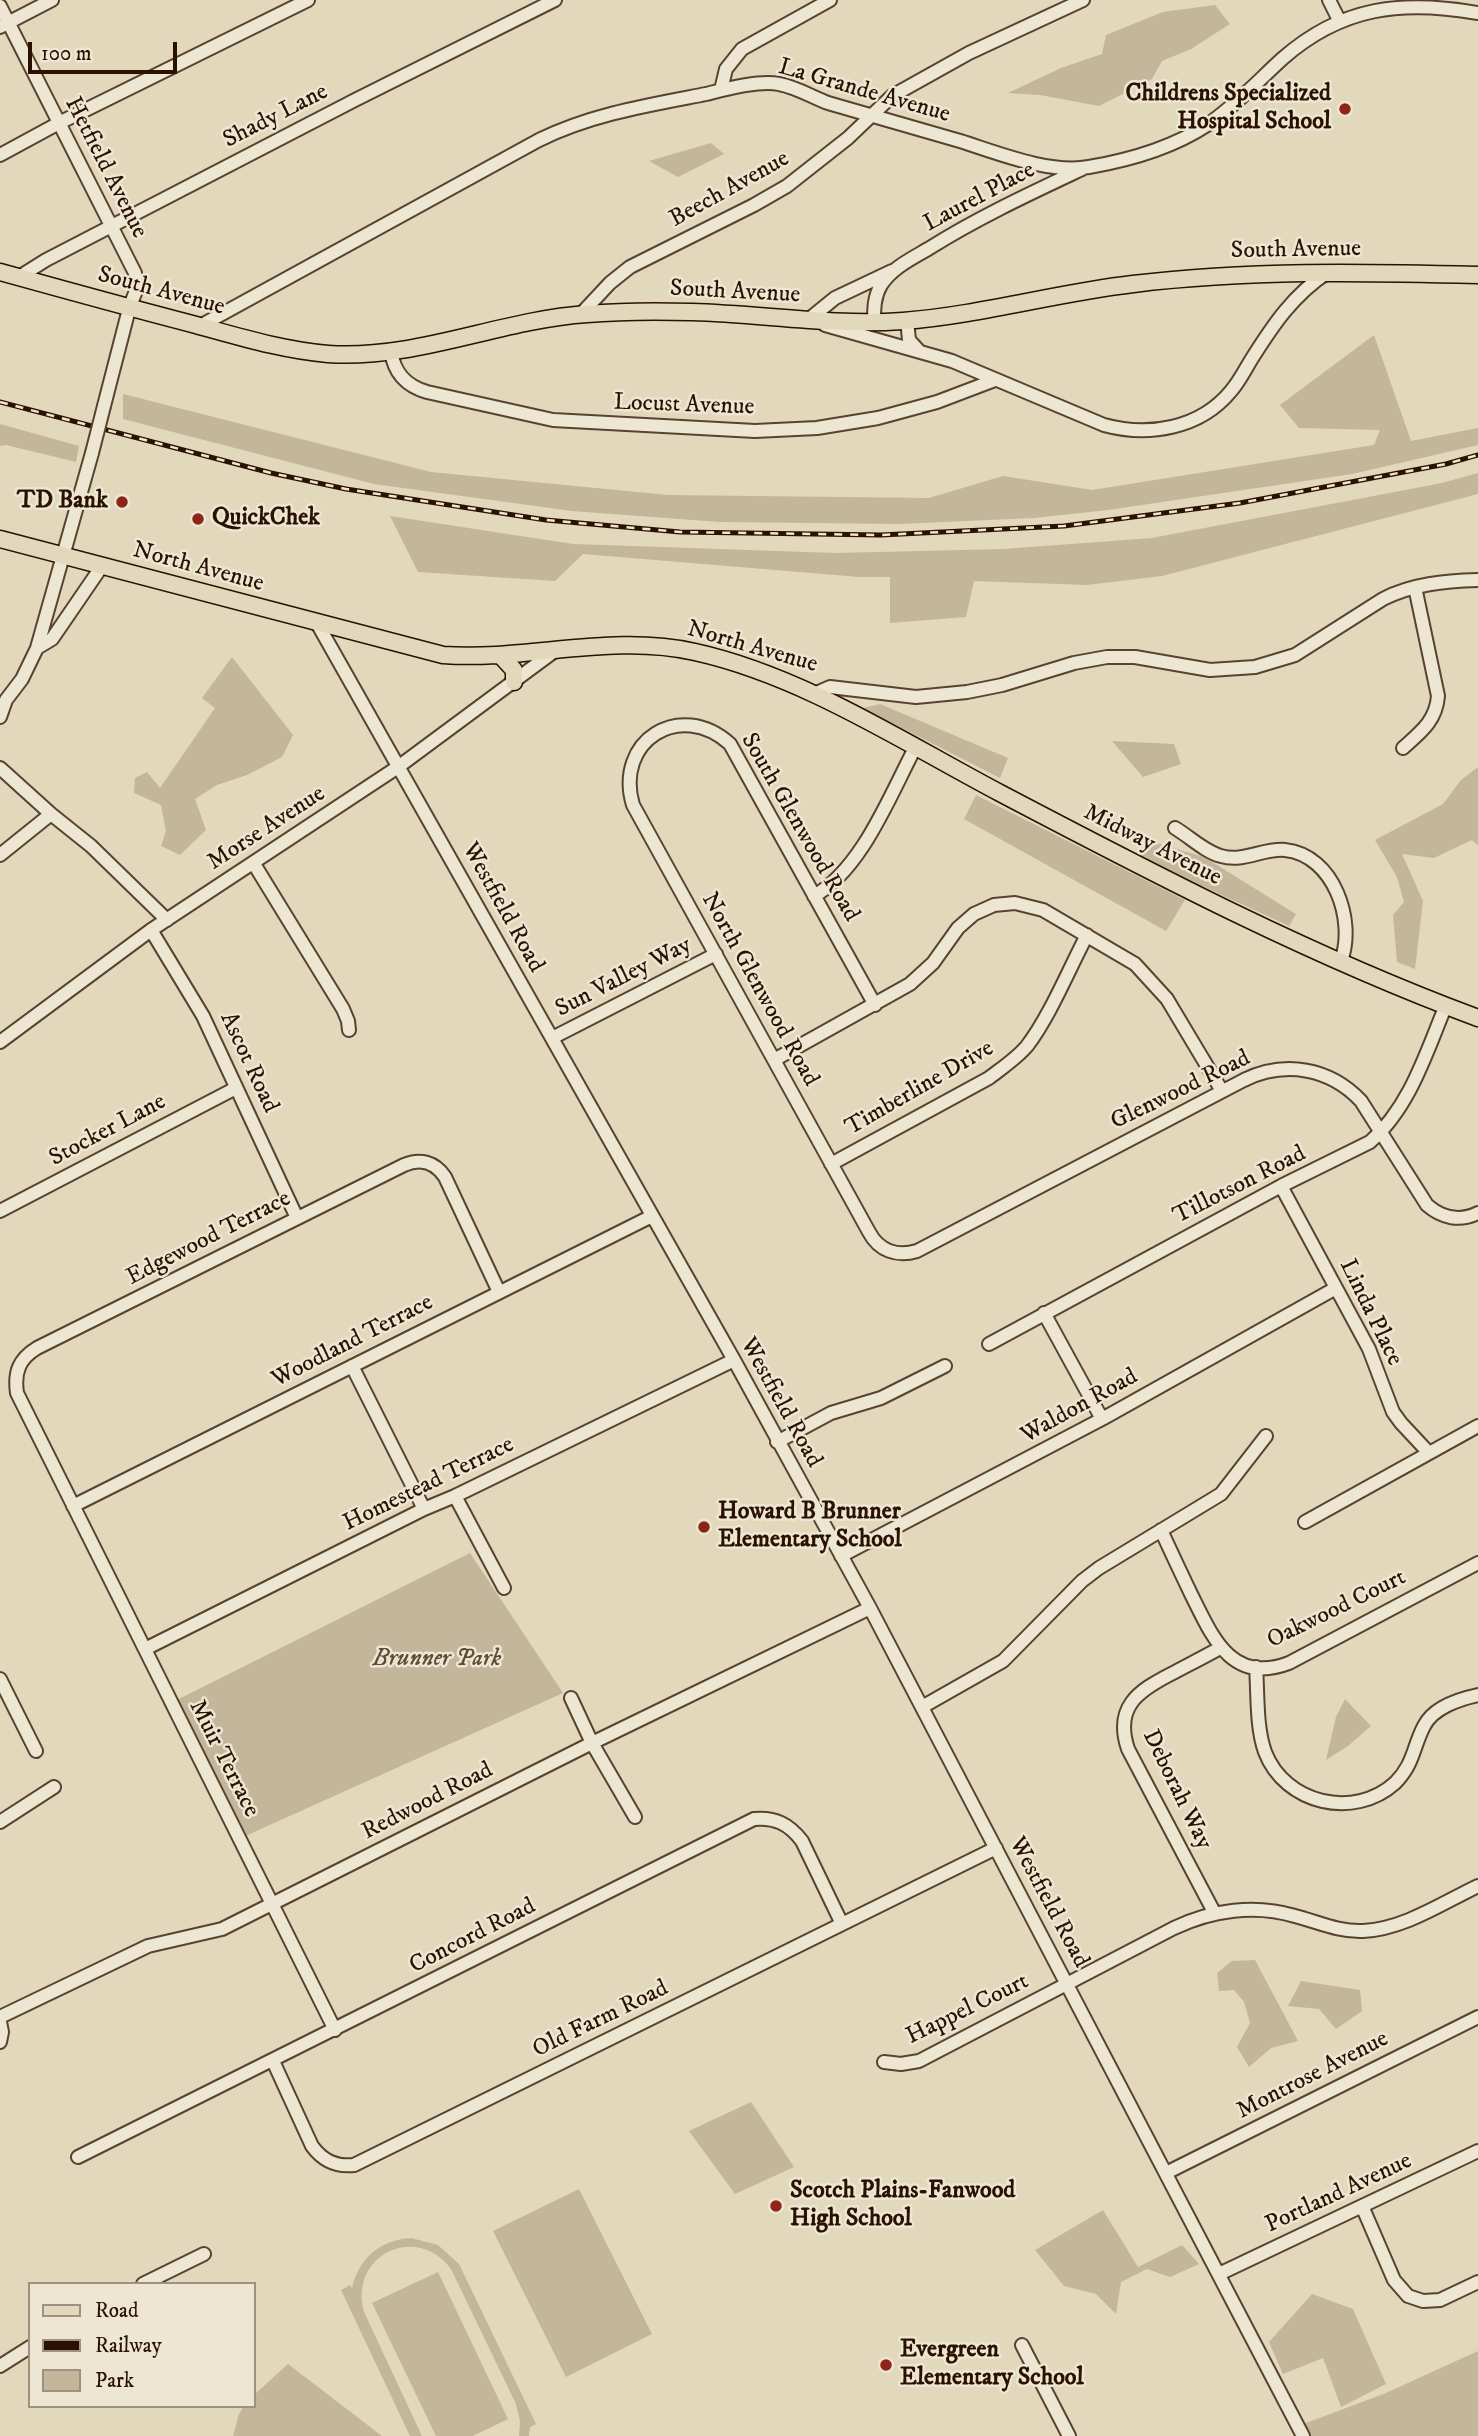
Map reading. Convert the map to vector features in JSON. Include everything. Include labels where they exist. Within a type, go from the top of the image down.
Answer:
[{"type":"main road","name":"South Avenue","points":[[0,272],[129,309],[290,349],[329,354],[410,350],[581,314],[693,312],[874,322],[907,320],[1156,281],[1242,274],[1328,272],[1478,275]]},
{"type":"main road","name":"North Avenue","points":[[0,539],[443,655],[501,656],[618,645],[694,652],[753,669],[814,694]]},
{"type":"main road","points":[[501,656],[514,670],[514,682]]},
{"type":"main road","name":"Midway Avenue","points":[[814,694],[1139,866],[1340,961],[1446,1005],[1476,1013]]},
{"type":"street","points":[[4,25],[52,0]]},
{"type":"street","points":[[0,155],[309,0]]},
{"type":"street","name":"Shady Lane","points":[[19,278],[110,227],[555,0]]},
{"type":"street","points":[[721,90],[726,69],[742,49],[830,0]]},
{"type":"street","name":"Beech Avenue","points":[[581,314],[610,283],[630,267],[788,186],[848,138],[892,96],[969,53],[1083,0]]},
{"type":"street","points":[[1329,0],[1339,20]]},
{"type":"street","name":"La Grande Avenue","points":[[200,326],[560,130],[604,115],[721,90],[777,83],[831,104],[1018,159],[1060,168],[1086,168],[1168,146],[1206,125],[1284,57],[1311,36],[1339,20],[1382,6],[1424,3],[1447,5],[1478,13]]},
{"type":"street","name":"Hetfield Avenue","points":[[0,6],[4,25],[59,124],[135,273],[137,288],[37,648]]},
{"type":"street","name":"Laurel Place","points":[[808,320],[835,298],[895,269],[957,230],[1086,168]]},
{"type":"street","name":"Laurel Place","points":[[874,322],[875,297],[880,286],[895,269]]},
{"type":"street","points":[[808,320],[952,361],[1116,429],[1142,431],[1179,425],[1213,408],[1232,391],[1287,306],[1328,272]]},
{"type":"street","points":[[907,320],[909,340],[920,352]]},
{"type":"street","name":"Locust Avenue","points":[[391,351],[394,366],[404,380],[427,392],[553,420],[732,430],[817,428],[878,418],[937,402],[995,380]]},
{"type":"street","points":[[0,717],[3,702],[22,679],[37,648],[52,639],[102,566]]},
{"type":"street","name":"North Avenue","points":[[814,694],[830,687],[916,696],[967,692],[994,687],[1074,663],[1107,657],[1135,657],[1210,670],[1255,667],[1294,655],[1398,591],[1478,580]]},
{"type":"street","points":[[1403,748],[1429,724],[1437,706],[1438,696],[1415,587]]},
{"type":"street","name":"Westfield Road","points":[[317,623],[734,1360],[870,1608],[1303,2436]]},
{"type":"street","name":"Morse Avenue","points":[[0,1042],[151,930],[398,767],[556,650]]},
{"type":"street","name":"South Glenwood Road","points":[[653,735],[669,727],[699,726],[730,744],[875,1005]]},
{"type":"street","name":"North Glenwood Road","points":[[653,735],[644,743],[632,764],[628,781],[629,793],[637,812],[872,1238],[887,1250],[898,1253]]},
{"type":"street","points":[[814,895],[825,890],[839,876],[866,842],[915,748]]},
{"type":"street","points":[[0,768],[91,846],[167,920]]},
{"type":"street","points":[[0,855],[51,814]]},
{"type":"street","points":[[1175,828],[1222,856],[1245,858],[1271,850],[1286,850],[1317,864],[1327,874],[1339,898],[1346,934],[1345,949],[1340,961]]},
{"type":"street","points":[[254,864],[343,1009],[349,1030]]},
{"type":"street","points":[[774,1060],[897,993],[922,975],[968,918],[994,905],[1015,903],[1029,905],[1135,964],[1167,999],[1222,1091]]},
{"type":"street","name":"Ascot Road","points":[[151,930],[203,1016],[297,1218]]},
{"type":"street","name":"Timberline Drive","points":[[831,1164],[989,1078],[1012,1060],[1026,1047],[1037,1030],[1087,935]]},
{"type":"street","name":"Sun Valley Way","points":[[552,1038],[716,954]]},
{"type":"street","name":"Tillotson Road","points":[[989,1344],[1281,1186],[1361,1148],[1394,1119],[1407,1097],[1446,1005]]},
{"type":"street","name":"Glenwood Road","points":[[898,1253],[917,1251],[1251,1076],[1290,1068],[1310,1070],[1338,1081],[1354,1093],[1382,1132],[1427,1205],[1434,1211],[1452,1218],[1478,1213]]},
{"type":"street","name":"Stocker Lane","points":[[0,1211],[236,1088]]},
{"type":"street","name":"Edgewood Terrace","points":[[73,1506],[17,1393],[16,1374],[22,1360],[37,1348],[408,1163],[421,1161],[431,1164],[445,1177],[499,1292]]},
{"type":"street","name":"Linda Place","points":[[1281,1186],[1368,1349],[1393,1412],[1429,1453]]},
{"type":"street","name":"Woodland Terrace","points":[[73,1506],[652,1216]]},
{"type":"street","name":"Waldon Road","points":[[841,1556],[1102,1419],[1336,1288]]},
{"type":"street","points":[[1044,1313],[1102,1419]]},
{"type":"street","name":"Homestead Terrace","points":[[145,1649],[424,1509],[734,1360]]},
{"type":"street","points":[[352,1366],[424,1509]]},
{"type":"street","points":[[777,1442],[831,1413],[881,1398],[945,1366]]},
{"type":"street","points":[[1305,1522],[1478,1426]]},
{"type":"street","points":[[922,1707],[1003,1661],[1099,1567],[1221,1494],[1266,1436]]},
{"type":"street","points":[[455,1496],[504,1588]]},
{"type":"street","name":"Muir Terrace","points":[[73,1506],[335,2030]]},
{"type":"street","points":[[1161,1530],[1220,1648]]},
{"type":"street","name":"Oakwood Court","points":[[1220,1648],[1234,1659],[1256,1667],[1270,1668],[1289,1663],[1478,1563]]},
{"type":"street","name":"Redwood Road","points":[[0,2019],[148,1946],[222,1929],[592,1743],[870,1608]]},
{"type":"street","name":"Deborah Way","points":[[1215,1914],[1128,1749],[1123,1730],[1127,1709],[1139,1693],[1220,1648]]},
{"type":"street","points":[[1256,1667],[1262,1739],[1268,1759],[1289,1785],[1303,1794],[1327,1802],[1343,1804],[1360,1801],[1390,1786],[1412,1761],[1422,1729],[1433,1715],[1465,1698],[1478,1695]]},
{"type":"street","points":[[0,1679],[37,1751]]},
{"type":"street","points":[[571,1699],[592,1743],[635,1817]]},
{"type":"street","points":[[0,1822],[54,1787]]},
{"type":"street","name":"Concord Road","points":[[78,2157],[754,1819],[781,1821],[795,1832],[802,1841],[842,1924]]},
{"type":"street","name":"Old Farm Road","points":[[273,2060],[318,2155],[335,2165],[354,2165],[996,1848]]},
{"type":"street","name":"Happel Court","points":[[884,2062],[901,2064],[919,2061],[1174,1928],[1215,1914],[1238,1910],[1274,1911],[1340,1929],[1376,1930],[1399,1924],[1478,1886]]},
{"type":"street","name":"Montrose Avenue","points":[[1166,2173],[1478,2017]]},
{"type":"street","points":[[0,2019],[0,2042]]},
{"type":"street","name":"Portland Avenue","points":[[1219,2274],[1478,2151]]},
{"type":"street","points":[[1362,2206],[1394,2280],[1408,2295],[1423,2301],[1440,2300],[1478,2282]]},
{"type":"street","points":[[146,2282],[204,2254]]},
{"type":"street","points":[[1022,2345],[1069,2436]]},
{"type":"street","points":[[0,2366],[28,2348]]},
{"type":"green space","points":[[1215,5],[1230,24],[1191,49],[1162,61],[1152,79],[1099,106],[1040,95],[1008,93],[1061,68],[1102,54],[1106,35],[1163,12]]},
{"type":"green space","points":[[711,143],[724,154],[678,177],[649,161]]},
{"type":"green space","points":[[1374,335],[1411,441],[1478,428],[1478,445],[1352,474],[1108,510],[1034,518],[899,524],[720,522],[572,511],[374,484],[123,419],[123,394],[431,472],[668,495],[929,498],[1003,476],[1092,490],[1374,445],[1380,430],[1299,428],[1280,405]]},
{"type":"green space","points":[[0,424],[79,446],[76,462],[6,445],[0,446]]},
{"type":"green space","points":[[1478,473],[1478,494],[1162,576],[1087,585],[974,581],[966,617],[890,623],[890,577],[859,577],[583,554],[555,581],[418,572],[390,516],[573,544],[836,553],[1003,549],[1152,538],[1442,483]]},
{"type":"green space","points":[[232,657],[293,735],[282,757],[247,775],[217,785],[195,799],[206,830],[180,855],[161,846],[166,831],[161,805],[134,793],[135,778],[147,772],[160,788],[215,708],[202,698]]},
{"type":"green space","points":[[880,704],[1008,758],[1000,778],[863,708]]},
{"type":"green space","points":[[1112,741],[1174,744],[1181,764],[1143,777]]},
{"type":"green space","points":[[1478,767],[1478,845],[1472,840],[1434,858],[1402,854],[1423,901],[1415,969],[1397,962],[1393,915],[1404,902],[1397,877],[1375,840],[1443,804],[1461,780]]},
{"type":"green space","points":[[976,795],[1185,900],[1166,931],[964,819]]},
{"type":"green space","points":[[1146,840],[1204,857],[1296,914],[1289,926],[1137,856]]},
{"type":"green space","name":"Brunner Park","points":[[470,1553],[563,1693],[243,1837],[175,1701]]},
{"type":"green space","points":[[1345,1699],[1371,1726],[1326,1760],[1336,1717]]},
{"type":"green space","points":[[1255,1960],[1298,2041],[1271,2048],[1249,2067],[1237,2047],[1250,2023],[1244,2002],[1234,1990],[1219,1991],[1217,1973],[1232,1961]]},
{"type":"green space","points":[[1301,1981],[1360,1990],[1362,2011],[1336,2029],[1319,2009],[1288,2006]]},
{"type":"green space","points":[[751,2102],[794,2167],[735,2194],[689,2131]]},
{"type":"green space","points":[[579,2189],[652,2334],[566,2377],[493,2231]]},
{"type":"green space","points":[[1103,2210],[1138,2267],[1182,2245],[1199,2264],[1170,2277],[1147,2269],[1121,2282],[1116,2314],[1096,2294],[1064,2286],[1035,2250]]},
{"type":"green space","points":[[411,2238],[438,2245],[459,2264],[536,2424],[530,2427],[529,2436],[519,2436],[520,2421],[516,2404],[451,2269],[437,2255],[420,2248],[404,2247],[388,2252],[375,2261],[366,2275],[362,2292],[364,2312],[422,2436],[410,2436],[341,2290],[350,2285],[352,2288],[360,2268],[372,2252],[390,2242]]},
{"type":"green space","points":[[438,2272],[508,2419],[473,2436],[436,2436],[372,2303]]},
{"type":"green space","points":[[1312,2294],[1353,2309],[1386,2384],[1341,2407],[1323,2358],[1283,2374],[1269,2342]]},
{"type":"green space","points":[[1478,2351],[1478,2436],[1303,2436],[1298,2426],[1386,2393]]},
{"type":"green space","points":[[288,2364],[382,2436],[233,2436],[243,2408],[256,2408],[256,2393]]},
{"type":"railway","points":[[0,402],[271,473],[346,489],[546,520],[680,532],[881,535],[1064,526],[1240,503],[1446,464],[1478,455]]},
{"type":"place","name":"Childrens Specialized Hospital School","points":[[1345,109]]},
{"type":"place","name":"TD Bank","points":[[122,502]]},
{"type":"place","name":"QuickChek","points":[[198,519]]},
{"type":"place","name":"Howard B Brunner Elementary School","points":[[704,1527]]},
{"type":"place","name":"Scotch Plains-Fanwood High School","points":[[776,2206]]},
{"type":"place","name":"Evergreen Elementary School","points":[[886,2365]]}]
